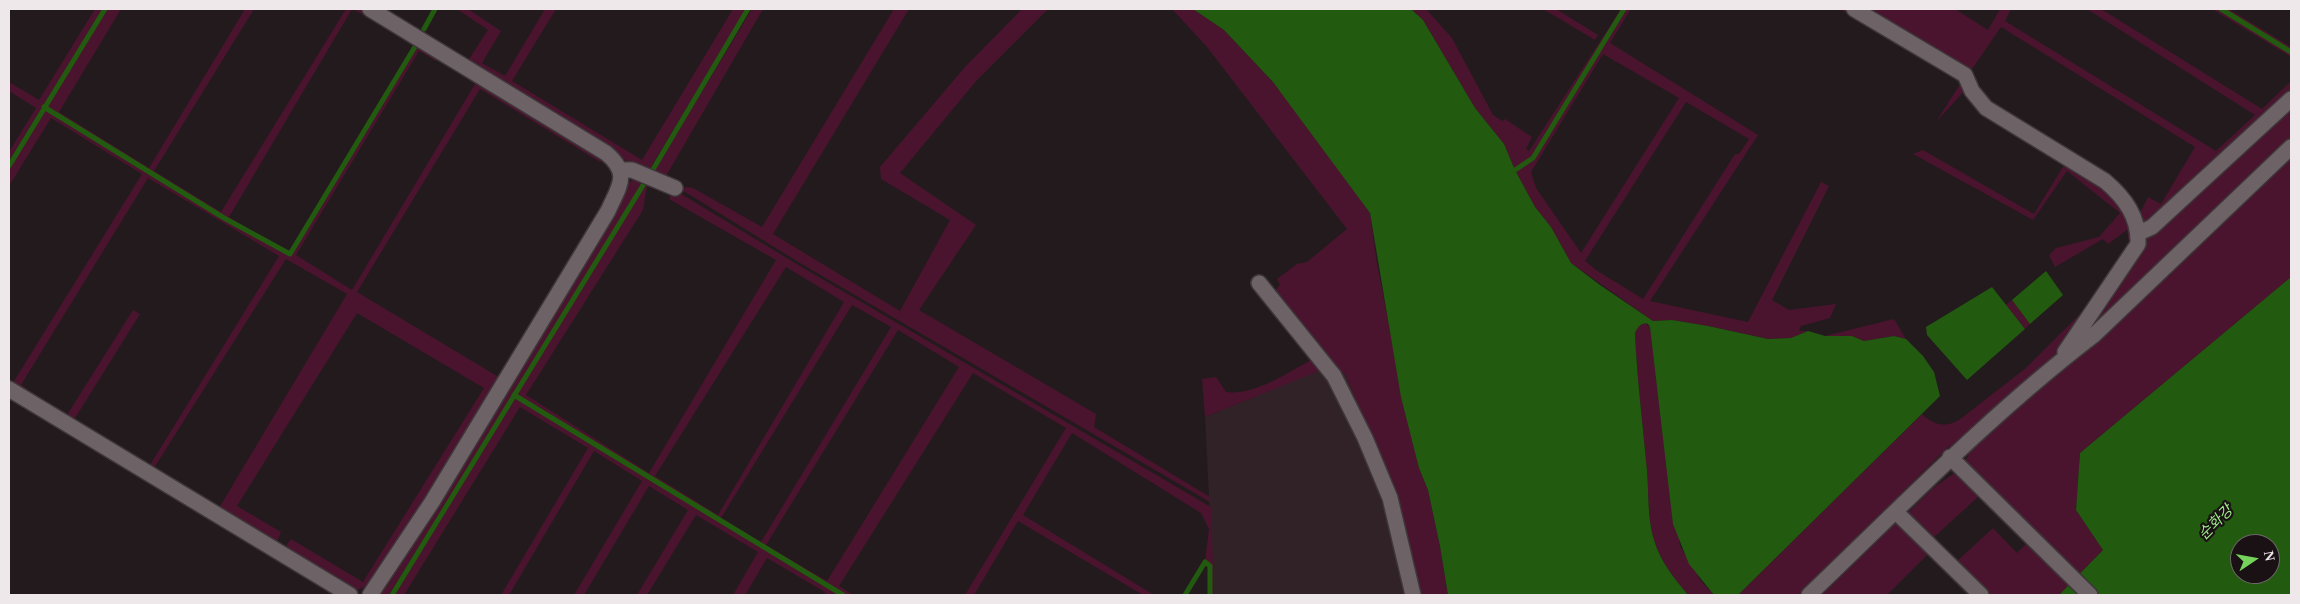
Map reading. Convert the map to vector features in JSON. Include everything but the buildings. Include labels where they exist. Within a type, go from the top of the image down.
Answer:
[{"type":"street","points":[[370,9],[586,140],[616,161],[621,170],[622,181],[608,211],[432,502],[370,595]]},
{"type":"street","points":[[1854,9],[1964,75],[1972,91],[1986,108],[2105,181],[2120,194],[2134,215],[2139,233],[2138,244],[2059,362]]},
{"type":"street","points":[[2139,233],[2152,227],[2291,99]]},
{"type":"street","points":[[1809,595],[1950,458],[2059,362],[2094,336],[2291,147]]},
{"type":"street","points":[[621,170],[632,170],[675,188]]},
{"type":"street","points":[[1259,283],[1334,376],[1365,438],[1390,498],[1413,595]]},
{"type":"street","points":[[9,389],[350,595]]},
{"type":"street","points":[[1950,458],[2090,595]]},
{"type":"street","points":[[1896,512],[1981,595]]},
{"type":"shaded area","points":[[95,9],[103,9],[9,161],[9,152],[36,108],[9,91],[9,82],[39,100]]},
{"type":"shaded area","points":[[107,9],[121,9],[59,112],[149,168],[245,9],[254,9],[154,171],[221,212],[346,9],[352,9],[229,217],[289,253],[225,218],[289,255],[417,47],[353,9],[364,9],[439,55],[436,61],[419,51],[296,255],[352,290],[475,84],[442,62],[444,58],[605,156],[600,162],[480,89],[357,292],[502,379],[373,583],[355,591],[282,551],[291,539],[363,582],[484,388],[357,313],[237,506],[281,532],[275,546],[79,427],[83,424],[150,465],[279,256],[148,178],[21,385],[67,415],[133,310],[140,314],[72,423],[11,386],[142,174],[51,118],[9,186],[9,168],[45,108],[216,213],[46,107]],"holes":[[[286,259],[347,294],[219,508],[154,468]]]},
{"type":"shaded area","points":[[457,9],[468,9],[501,31],[482,63],[505,76],[545,9],[556,9],[512,81],[642,160],[733,9],[746,9],[648,172],[635,166],[467,62],[488,30]]},
{"type":"shaded area","points":[[752,9],[763,9],[666,176],[659,178],[652,174]]},
{"type":"shaded area","points":[[894,9],[909,9],[773,234],[900,311],[950,220],[881,179],[880,167],[965,67],[1022,9],[1048,9],[977,80],[900,173],[976,225],[919,310],[1096,414],[1094,427],[1210,497],[1210,502],[800,263],[682,190],[686,187],[693,188],[762,227]]},
{"type":"shaded area","points":[[1172,9],[1193,9],[1224,30],[1273,82],[1370,213],[1377,263],[1394,352],[1419,468],[1428,490],[1448,595],[1416,595],[1391,480],[1345,374],[1332,365],[1276,290],[1280,284],[1277,279],[1297,264],[1307,262],[1347,229],[1207,47]]},
{"type":"shaded area","points":[[1411,9],[1426,9],[1452,38],[1493,115],[1502,121],[1505,119],[1532,137],[1526,149],[1529,151],[1621,9],[1631,9],[1610,43],[1758,135],[1650,301],[1748,322],[1821,182],[1829,186],[1772,300],[1789,310],[1836,304],[1830,318],[1801,326],[1799,331],[1808,331],[1791,338],[1768,339],[1672,320],[1653,321],[1571,263],[1551,227],[1535,207],[1515,170],[1504,144],[1475,108],[1423,20]],"holes":[[[1603,54],[1679,98],[1581,253],[1536,188],[1531,172]],[[1686,102],[1749,139],[1739,154],[1735,154],[1643,299],[1585,261]]]},
{"type":"shaded area","points":[[1543,9],[1556,9],[1598,35],[1595,40]]},
{"type":"shaded area","points":[[1840,9],[1850,9],[1952,70],[1967,84],[1967,88],[1936,122],[1962,81]]},
{"type":"shaded area","points":[[1866,9],[1955,9],[1988,30],[2000,9],[2011,9],[2005,21],[2216,151],[2255,115],[2087,9],[2101,9],[2262,109],[2291,81],[2291,94],[2160,217],[2144,223],[2139,215],[2148,197],[2161,204],[2195,147],[2001,27],[1972,69]]},
{"type":"shaded area","points":[[2212,9],[2218,9],[2291,53],[2291,57]]},
{"type":"shaded area","points":[[2222,9],[2229,9],[2291,47],[2291,51]]},
{"type":"shaded area","points":[[2291,102],[2291,142],[2088,336],[2087,329],[2143,239]]},
{"type":"shaded area","points":[[1923,150],[2034,214],[2066,162],[2110,191],[2133,225],[2130,249],[2127,230],[2108,244],[2103,239],[2055,267],[2049,255],[2056,248],[2099,237],[2120,213],[2067,171],[2033,220],[1913,154]]},
{"type":"shaded area","points":[[2291,155],[2291,277],[2080,453],[2076,510],[2103,550],[2059,595],[1986,595],[1955,563],[1993,528],[2017,553],[2030,540],[1969,466],[1966,460],[1971,449],[2096,342]]},
{"type":"shaded area","points":[[634,178],[645,180],[389,595],[378,595],[628,184]]},
{"type":"shaded area","points":[[648,180],[643,210],[526,395],[649,473],[776,260],[669,199],[673,189],[800,266],[1211,507],[1214,595],[1212,595],[1211,565],[1205,561],[1209,529],[1201,513],[1072,433],[1023,515],[1154,595],[1143,595],[1018,521],[974,595],[965,595],[1066,428],[973,373],[839,586],[853,595],[845,595],[830,587],[516,395]],"holes":[[[786,267],[844,302],[718,515],[655,476]],[[852,305],[891,327],[761,542],[721,518]],[[898,330],[959,367],[827,581],[766,545]]]},
{"type":"shaded area","points":[[2012,300],[2030,324],[2025,329],[2006,305]]},
{"type":"shaded area","points":[[2089,312],[2063,350],[1957,442],[1946,449],[1800,595],[1738,595],[1922,414],[1930,421],[1944,425],[1959,420],[2026,368],[2078,316]]},
{"type":"shaded area","points":[[1894,319],[1906,339],[1894,336],[1864,341],[1852,336],[1825,336]]},
{"type":"shaded area","points":[[1645,323],[1650,327],[1680,546],[1701,581],[1714,595],[1688,595],[1664,562],[1652,531],[1649,514],[1635,333],[1638,326]]},
{"type":"shaded area","points":[[1315,358],[1324,369],[1205,417],[1202,379],[1216,377],[1226,392],[1249,390],[1272,381]]},
{"type":"shaded area","points":[[1332,365],[1345,374],[1385,463],[1401,523],[1416,595],[1214,595],[1205,417]]},
{"type":"shaded area","points":[[515,397],[841,595],[824,595],[825,592],[767,558],[745,595],[733,595],[758,552],[696,515],[647,595],[637,595],[688,510],[649,486],[584,595],[574,595],[642,481],[594,451],[509,595],[501,595],[588,448],[520,407],[404,595],[394,595]]},
{"type":"shaded area","points":[[1953,474],[1957,474],[1979,496],[1932,539],[1907,514],[1933,488]]},
{"type":"shaded area","points":[[1898,521],[1930,552],[1887,595],[1822,595]]},
{"type":"water","points":[[1193,9],[1411,9],[1423,20],[1475,108],[1504,144],[1515,170],[1535,207],[1551,227],[1571,263],[1600,285],[1653,321],[1672,320],[1768,339],[1791,338],[1808,331],[1825,336],[1852,336],[1864,341],[1894,336],[1906,339],[1923,356],[1934,372],[1940,396],[1738,595],[1714,595],[1689,564],[1673,524],[1650,327],[1648,324],[1642,324],[1635,333],[1650,523],[1660,555],[1688,595],[1448,595],[1428,490],[1419,468],[1401,397],[1370,213],[1273,82],[1224,30]]},
{"type":"water","points":[[2046,271],[2063,295],[2030,324],[2012,300]]},
{"type":"water","name":"순화강","points":[[2291,277],[2291,595],[2059,595],[2103,550],[2076,510],[2080,453]]},
{"type":"water","points":[[1992,287],[2025,329],[1967,380],[1927,335],[1926,327]]},
{"type":"waterway","points":[[9,166],[105,9]]},
{"type":"waterway","points":[[424,29],[435,9]]},
{"type":"waterway","points":[[652,171],[748,9]]},
{"type":"waterway","points":[[1515,170],[1533,158],[1624,9]]},
{"type":"waterway","points":[[2221,9],[2291,52]]},
{"type":"waterway","points":[[44,107],[224,218],[290,254],[416,45]]},
{"type":"waterway","points":[[392,595],[645,182]]},
{"type":"waterway","points":[[514,395],[843,595]]},
{"type":"waterway","points":[[1185,595],[1205,562],[1210,566],[1210,595]]}]
